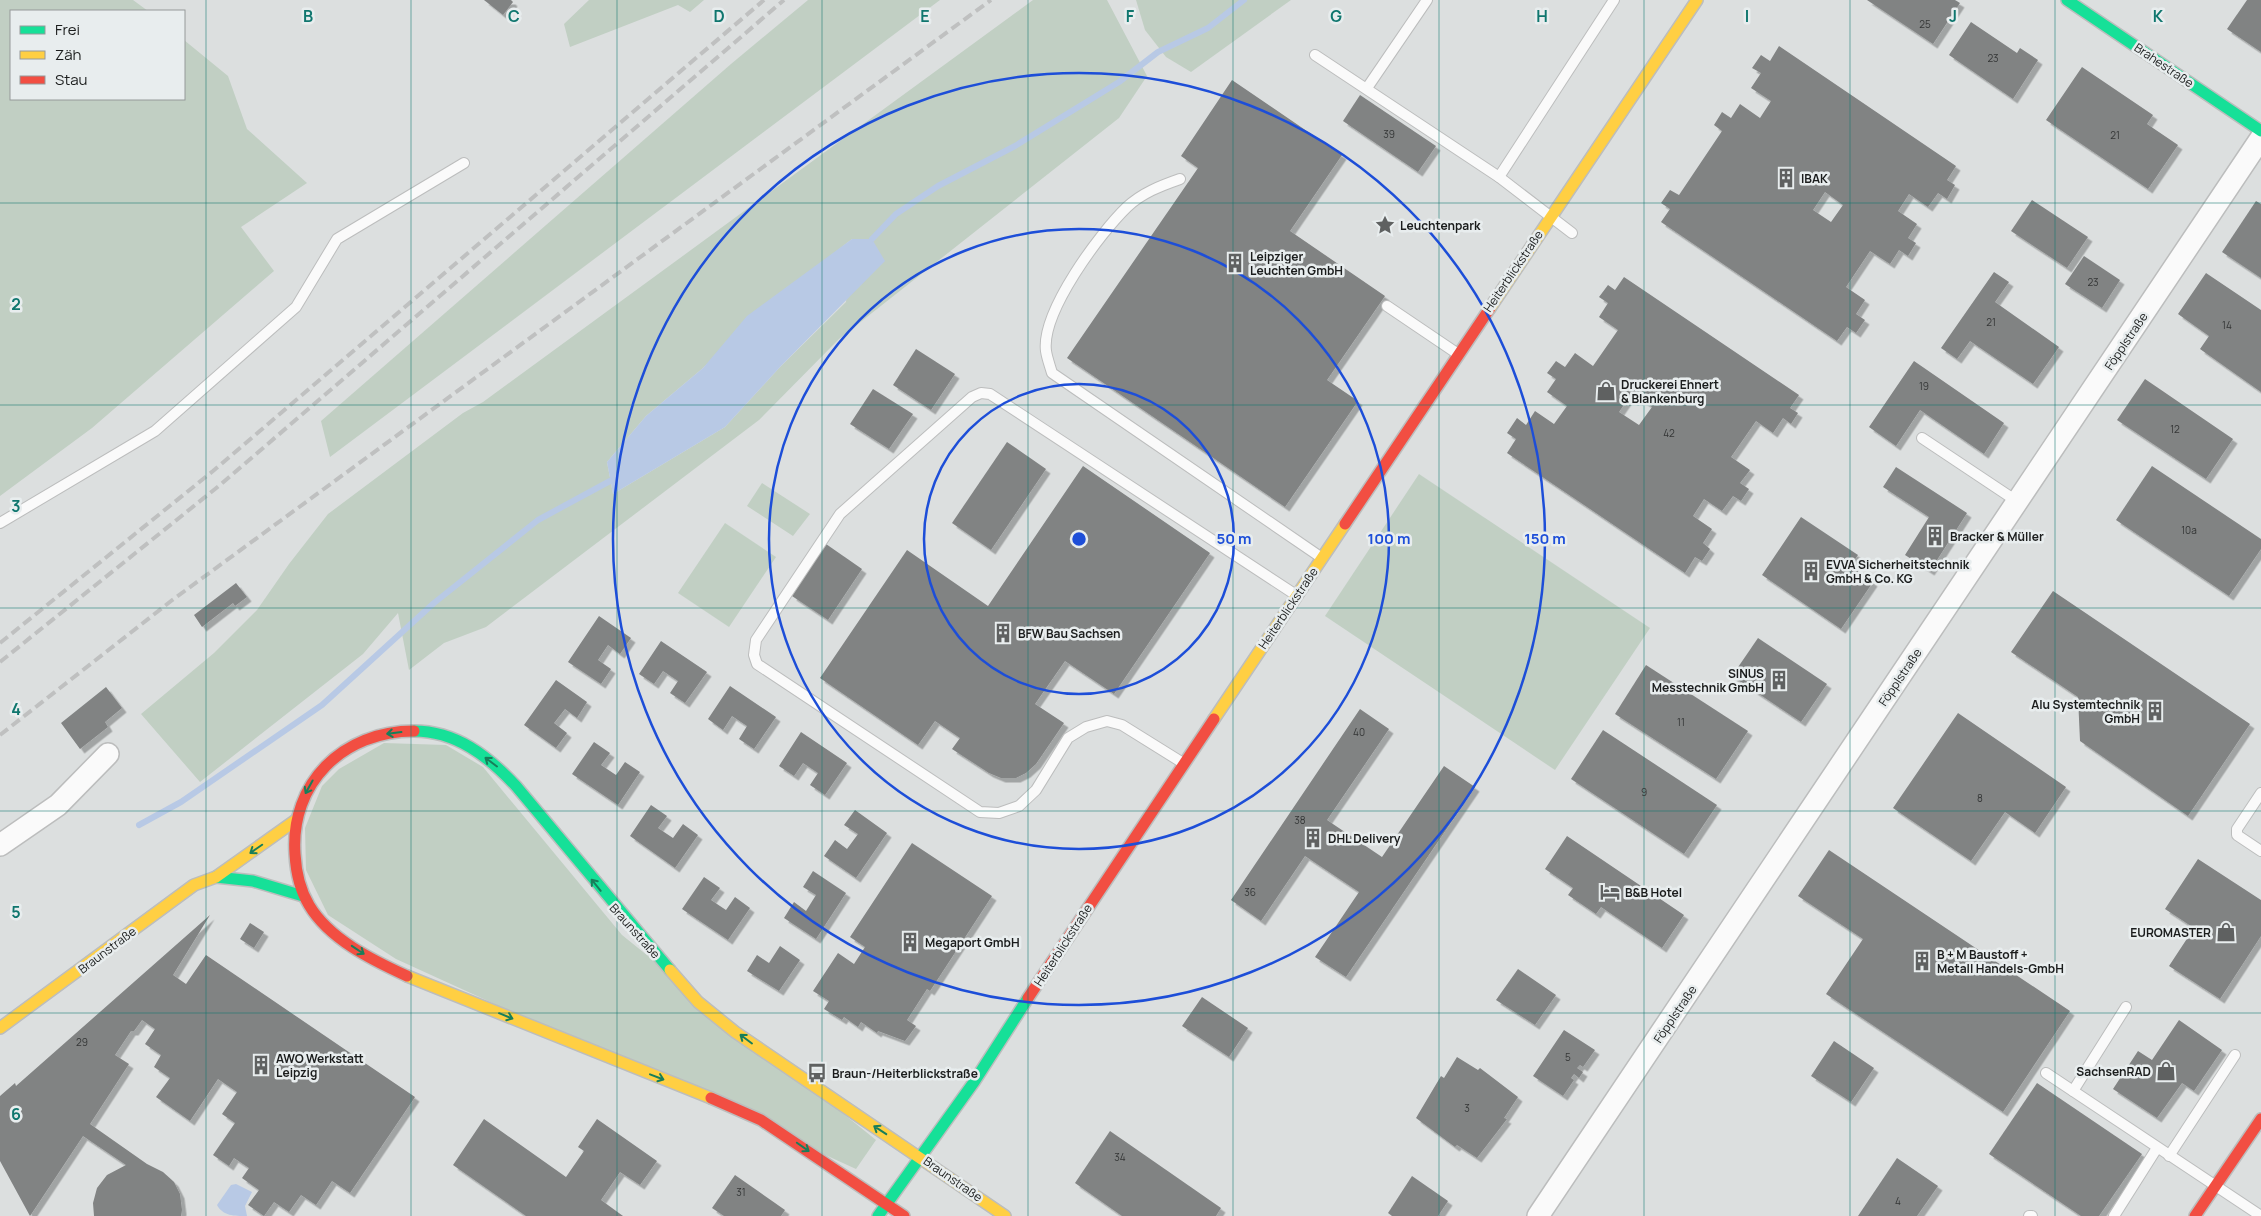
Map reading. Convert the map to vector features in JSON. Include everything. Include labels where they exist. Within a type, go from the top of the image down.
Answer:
[{"type":"main road","name":"Heiterblickstraße","points":[[878,1216],[974,1082],[1069,935],[1550,216],[1697,0]]},
{"type":"main road","name":"Brahestraße","points":[[2067,0],[2261,131]]},
{"type":"main road","name":"Braunstraße","points":[[904,1216],[761,1120],[721,1102],[442,990],[359,952],[320,920],[304,896],[294,854],[296,820],[303,798],[315,777],[332,759],[352,746],[380,734],[414,731],[442,734],[460,741],[503,771],[612,904],[702,1006],[782,1066],[921,1157],[1005,1216]]},
{"type":"main road","name":"Braunstraße","points":[[0,1028],[194,885],[216,877],[296,820]]},
{"type":"main road","name":"Braunstraße","points":[[216,877],[253,881],[304,896]]},
{"type":"main road","points":[[2195,1216],[2261,1119]]},
{"type":"street","name":"Föpplstraße","points":[[1538,1216],[2261,138]]},
{"type":"street","points":[[0,845],[58,805],[108,754]]},
{"type":"lane","points":[[1367,88],[1427,0]]},
{"type":"lane","points":[[1499,177],[1614,0]]},
{"type":"lane","points":[[1315,55],[1499,177],[1572,233]]},
{"type":"lane","points":[[0,523],[155,431],[296,307],[337,238],[464,163]]},
{"type":"lane","points":[[1180,179],[1153,188],[1127,207],[1076,270],[1050,326],[1046,350],[1052,373],[1322,558]]},
{"type":"lane","points":[[1387,306],[1458,354]]},
{"type":"lane","points":[[1184,764],[1122,725],[1106,722],[1086,727],[1068,738],[1036,790],[1019,806],[1000,814],[980,812],[757,664],[754,655],[756,640],[840,514],[972,397],[981,393],[990,394],[1297,596]]},
{"type":"lane","points":[[1922,438],[2018,502]]},
{"type":"lane","points":[[2261,793],[2237,829],[2237,835],[2261,851]]},
{"type":"lane","points":[[2073,1091],[2126,1007]]},
{"type":"lane","points":[[2169,1156],[2235,1055]]},
{"type":"lane","points":[[2046,1073],[2261,1216]]},
{"type":"lane","points":[[2114,1216],[2157,1148]]},
{"type":"green space","points":[[0,0],[133,0],[147,10],[10,10],[10,100],[185,100],[185,41],[228,76],[247,129],[307,183],[241,227],[274,271],[92,428],[0,496]]},
{"type":"green space","points":[[589,0],[704,0],[690,12],[678,5],[570,47],[564,24]]},
{"type":"green space","points":[[808,0],[940,0],[330,457],[321,421],[731,64]]},
{"type":"green space","points":[[1033,0],[1107,0],[1147,76],[1119,118],[839,339],[759,420],[486,627],[444,643],[409,670],[398,613],[363,654],[200,782],[141,714],[214,653],[257,610],[289,564],[328,514],[463,413],[483,402]],"holes":[[[852,239],[846,302],[780,367],[725,427],[613,494],[607,462],[646,416],[703,368],[726,344],[806,275]]]},
{"type":"green space","points":[[1136,0],[1291,0],[1191,72],[1166,57],[1145,30]]},
{"type":"green space","points":[[1419,474],[1650,628],[1555,770],[1325,616]]},
{"type":"green space","points":[[762,483],[810,514],[793,536],[747,506]]},
{"type":"green space","points":[[725,523],[776,557],[729,627],[678,593]]},
{"type":"green space","points":[[384,743],[446,745],[483,767],[622,935],[876,1140],[856,1169],[396,959],[328,915],[306,870],[305,828],[322,786],[339,769]]},
{"type":"water","points":[[852,239],[872,239],[885,261],[780,367],[725,427],[613,494],[607,462],[646,416],[703,368],[747,316]]},
{"type":"water","points":[[236,1184],[252,1192],[245,1206],[247,1216],[226,1213],[219,1209],[217,1205],[231,1185]]},
{"type":"building","points":[[484,0],[511,0],[513,2],[503,15]]},
{"type":"building","points":[[1867,0],[1955,0],[1960,3],[1933,44]]},
{"type":"building","points":[[2247,0],[2261,0],[2261,52],[2227,29]]},
{"type":"building","points":[[1971,22],[2017,53],[2020,48],[2038,60],[2013,99],[1949,55]]},
{"type":"building","points":[[1779,46],[1956,166],[1947,180],[1955,185],[1947,199],[1938,193],[1928,207],[1909,194],[1898,211],[1917,224],[1908,238],[1916,243],[1908,256],[1899,250],[1890,264],[1870,251],[1846,287],[1865,300],[1856,314],[1865,320],[1856,333],[1847,327],[1837,341],[1661,222],[1670,209],[1661,203],[1670,190],[1679,195],[1722,131],[1714,125],[1722,112],[1731,118],[1740,104],[1760,118],[1771,101],[1751,88],[1761,73],[1752,68],[1761,55],[1770,61]],"holes":[[[1825,192],[1843,205],[1831,222],[1813,210]]]},
{"type":"building","points":[[2082,67],[2153,115],[2147,124],[2178,145],[2148,189],[2046,120]]},
{"type":"building","name":"Leipziger Leuchten GmbH","points":[[1232,80],[1342,155],[1290,231],[1385,296],[1327,380],[1358,401],[1285,507],[1067,358],[1198,168],[1181,156]]},
{"type":"building","points":[[1360,95],[1436,146],[1418,172],[1343,121]]},
{"type":"building","points":[[2032,200],[2088,237],[2067,268],[2011,231]]},
{"type":"building","points":[[2256,201],[2261,204],[2261,278],[2222,252]]},
{"type":"building","points":[[2084,256],[2120,280],[2102,308],[2065,284]]},
{"type":"building","points":[[1994,272],[2009,282],[1995,302],[2059,347],[2033,384],[1970,341],[1957,359],[1941,348]]},
{"type":"building","points":[[2206,273],[2261,310],[2261,392],[2200,349],[2209,336],[2178,314]]},
{"type":"building","points":[[1624,277],[1799,395],[1790,408],[1798,413],[1791,424],[1783,418],[1773,433],[1756,421],[1731,457],[1750,470],[1740,483],[1749,489],[1741,501],[1733,496],[1722,511],[1704,499],[1693,516],[1712,529],[1703,543],[1710,549],[1702,561],[1695,557],[1685,573],[1507,453],[1516,439],[1507,433],[1517,418],[1526,425],[1535,411],[1554,424],[1567,406],[1547,392],[1556,379],[1547,373],[1556,361],[1565,367],[1575,353],[1593,366],[1618,330],[1599,317],[1608,303],[1599,297],[1608,285],[1615,290]],"holes":[[[1632,393],[1652,407],[1639,425],[1619,412]]]},
{"type":"building","points":[[916,349],[955,374],[931,410],[893,385]]},
{"type":"building","points":[[1914,361],[2004,423],[1984,454],[1920,410],[1896,446],[1869,427]]},
{"type":"building","points":[[2145,379],[2233,439],[2206,479],[2117,420]]},
{"type":"building","points":[[873,389],[913,414],[889,449],[850,424]]},
{"type":"building","points":[[1007,442],[1046,469],[991,550],[952,523]]},
{"type":"building","name":"BFW Bau Sachsen","points":[[1083,466],[1210,553],[1114,694],[1065,661],[1035,704],[1064,723],[1036,764],[1026,773],[1016,778],[1001,778],[989,773],[952,749],[960,738],[935,721],[918,745],[820,678],[907,550],[988,606]]},
{"type":"building","points":[[2152,466],[2261,539],[2261,549],[2229,596],[2116,520]]},
{"type":"building","name":"Bracker & Müller","points":[[1896,467],[1967,513],[1930,571],[1905,555],[1929,517],[1883,487]]},
{"type":"building","name":"EVVA Sicherheitstechnik GmbH & Co. KG","points":[[1801,517],[1858,555],[1850,566],[1873,582],[1841,629],[1762,575]]},
{"type":"building","points":[[826,544],[862,569],[828,620],[792,596]]},
{"type":"building","points":[[236,583],[247,597],[235,606],[233,603],[202,627],[194,615]]},
{"type":"building","name":"Alu Systemtechnik GmbH","points":[[2053,591],[2250,724],[2188,816],[2080,741],[2078,697],[2011,652]]},
{"type":"building","points":[[599,616],[631,638],[620,654],[608,645],[598,660],[611,669],[601,684],[568,662]]},
{"type":"building","name":"SINUS Messtechnik GmbH","points":[[1758,638],[1827,684],[1801,722],[1732,676]]},
{"type":"building","points":[[661,641],[707,672],[685,703],[670,693],[678,681],[663,671],[654,684],[639,674]]},
{"type":"building","points":[[1646,665],[1748,731],[1716,779],[1615,714]]},
{"type":"building","points":[[556,680],[587,702],[577,718],[565,709],[554,723],[567,733],[556,748],[524,725]]},
{"type":"building","points":[[730,686],[776,717],[754,749],[739,739],[747,726],[732,716],[723,730],[708,719]]},
{"type":"building","points":[[106,687],[122,708],[105,722],[108,727],[80,749],[61,723]]},
{"type":"building","name":"DHL Delivery","points":[[1360,709],[1389,729],[1327,820],[1382,857],[1444,766],[1475,787],[1346,977],[1315,957],[1359,892],[1305,856],[1261,921],[1231,900]]},
{"type":"building","points":[[1958,713],[2066,787],[2035,833],[2005,812],[1971,861],[1893,808]]},
{"type":"building","points":[[1603,730],[1717,805],[1684,854],[1571,779]]},
{"type":"building","points":[[801,732],[847,763],[825,795],[810,785],[818,773],[803,763],[794,776],[779,766]]},
{"type":"building","points":[[594,742],[610,753],[601,765],[616,775],[625,762],[640,772],[618,805],[572,774]]},
{"type":"building","points":[[651,805],[667,816],[658,828],[673,838],[683,824],[698,835],[675,868],[630,836]]},
{"type":"building","points":[[855,810],[887,833],[856,878],[824,856],[835,840],[847,849],[858,834],[844,825]]},
{"type":"building","name":"B&B Hotel","points":[[1567,836],[1684,915],[1662,948],[1601,907],[1596,914],[1568,895],[1573,888],[1545,869]]},
{"type":"building","name":"Megaport GmbH","points":[[912,843],[992,896],[930,991],[927,989],[907,1020],[916,1026],[905,1041],[878,1031],[877,1033],[861,1022],[858,1027],[844,1017],[842,1020],[824,1009],[829,1001],[813,991],[838,953],[854,964],[865,947],[850,937]]},
{"type":"building","name":"B + M Baustoff + Metall Handels-GmbH","points":[[1829,850],[2070,1011],[2003,1112],[1826,994],[1863,939],[1798,896]]},
{"type":"building","name":"EUROMASTER","points":[[2198,859],[2261,900],[2261,936],[2220,999],[2169,966],[2194,928],[2165,909]]},
{"type":"building","points":[[813,871],[846,893],[816,939],[784,918],[794,902],[806,911],[816,895],[803,887]]},
{"type":"building","points":[[704,877],[720,888],[711,900],[726,910],[735,897],[750,908],[728,940],[682,909]]},
{"type":"building","name":"AWO Werkstatt Leipzig","points":[[210,915],[173,975],[186,984],[206,955],[415,1097],[350,1193],[332,1181],[316,1205],[301,1195],[289,1212],[274,1202],[264,1216],[248,1205],[259,1190],[242,1178],[249,1168],[234,1158],[229,1166],[213,1155],[235,1123],[222,1114],[237,1092],[218,1079],[190,1121],[156,1097],[170,1078],[154,1067],[161,1055],[145,1044],[155,1029],[142,1020],[134,1031],[131,1031],[115,1055],[129,1064],[90,1124],[147,1164],[163,1172],[174,1182],[180,1194],[181,1216],[94,1216],[93,1203],[97,1188],[107,1175],[126,1165],[83,1136],[30,1216],[0,1161],[0,1096],[15,1083],[16,1086]]},
{"type":"building","points":[[250,923],[264,932],[254,948],[240,939]]},
{"type":"building","points":[[780,946],[800,960],[779,991],[747,971],[757,955],[769,963]]},
{"type":"building","points":[[1518,969],[1556,995],[1535,1025],[1496,1000]]},
{"type":"building","points":[[1202,997],[1248,1028],[1229,1057],[1182,1026]]},
{"type":"building","name":"SachsenRAD","points":[[2179,1020],[2222,1050],[2194,1091],[2182,1083],[2157,1118],[2113,1089],[2138,1051],[2152,1060]]},
{"type":"building","points":[[1564,1030],[1595,1050],[1583,1067],[1580,1065],[1577,1068],[1583,1072],[1579,1078],[1574,1074],[1571,1078],[1574,1080],[1563,1096],[1533,1076]]},
{"type":"building","points":[[1834,1041],[1874,1068],[1851,1102],[1811,1076]]},
{"type":"building","points":[[1457,1057],[1478,1070],[1480,1068],[1518,1097],[1504,1118],[1507,1119],[1477,1158],[1457,1145],[1455,1147],[1416,1118],[1441,1076],[1444,1078]]},
{"type":"building","points":[[2037,1083],[2142,1154],[2099,1216],[2081,1216],[1989,1154]]},
{"type":"building","points":[[484,1119],[566,1177],[584,1151],[578,1147],[597,1119],[657,1161],[640,1185],[620,1172],[601,1200],[623,1216],[526,1216],[453,1165]]},
{"type":"building","points":[[1110,1131],[1221,1208],[1216,1216],[1122,1216],[1075,1183]]},
{"type":"building","points":[[1897,1158],[1938,1186],[1917,1216],[1858,1216]]},
{"type":"building","points":[[735,1175],[785,1210],[781,1216],[724,1216],[712,1208]]},
{"type":"building","points":[[1412,1176],[1448,1201],[1438,1216],[1392,1216],[1388,1213]]},
{"type":"waterway","points":[[872,239],[896,214],[938,186],[1015,146],[1119,82],[1158,52],[1208,28],[1244,0]]},
{"type":"waterway","points":[[139,825],[181,802],[322,705],[434,603],[538,520],[610,481]]},
{"type":"railway","points":[[0,643],[213,471],[764,0]]},
{"type":"railway","points":[[0,662],[220,485],[784,0]]},
{"type":"railway","points":[[0,735],[171,601],[991,0]]},
{"type":"traffic: fast","points":[[2067,0],[2261,131]]},
{"type":"traffic: fast","points":[[414,731],[444,735],[457,740],[482,755],[505,775],[670,970]]},
{"type":"traffic: fast","points":[[216,877],[253,881],[303,896]]},
{"type":"traffic: fast","points":[[878,1216],[974,1082],[1028,998]]},
{"type":"traffic: slow","points":[[1490,308],[1697,0]]},
{"type":"traffic: slow","points":[[1214,719],[1345,524]]},
{"type":"traffic: slow","points":[[0,1028],[194,885],[216,877],[296,820]]},
{"type":"traffic: slow","points":[[670,970],[698,1002],[735,1032],[1005,1216]]},
{"type":"traffic: slow","points":[[407,976],[711,1098]]},
{"type":"traffic: jam","points":[[1345,524],[1490,308]]},
{"type":"traffic: jam","points":[[1028,998],[1214,719]]},
{"type":"traffic: jam","points":[[407,976],[352,947],[328,928],[306,899],[297,874],[295,854],[296,828],[302,805],[312,784],[326,766],[344,751],[365,740],[388,733],[414,731]]},
{"type":"traffic: jam","points":[[711,1098],[761,1120],[904,1216]]},
{"type":"traffic: jam","points":[[2195,1216],[2261,1119]]},
{"type":"place","name":"IBAK","points":[[1786,178]]},
{"type":"place","name":"Leuchtenpark","points":[[1385,225]]},
{"type":"place","name":"Leipziger Leuchten GmbH","points":[[1235,263]]},
{"type":"place","name":"Druckerei Ehnert & Blankenburg","points":[[1606,391]]},
{"type":"place","name":"Bracker & Müller","points":[[1935,536]]},
{"type":"place","name":"EVVA Sicherheitstechnik GmbH & Co. KG","points":[[1811,571]]},
{"type":"place","name":"BFW Bau Sachsen","points":[[1003,633]]},
{"type":"place","name":"SINUS Messtechnik GmbH","points":[[1779,680]]},
{"type":"place","name":"Alu Systemtechnik GmbH","points":[[2155,711]]},
{"type":"place","name":"DHL Delivery","points":[[1313,838]]},
{"type":"place","name":"B&B Hotel","points":[[1610,892]]},
{"type":"place","name":"EUROMASTER","points":[[2226,932]]},
{"type":"place","name":"Megaport GmbH","points":[[910,942]]},
{"type":"place","name":"B + M Baustoff + Metall Handels-GmbH","points":[[1922,961]]},
{"type":"place","name":"AWO Werkstatt Leipzig","points":[[261,1065]]},
{"type":"place","name":"SachsenRAD","points":[[2166,1071]]},
{"type":"place","name":"Braun-/Heiterblickstraße","points":[[817,1073]]}]
